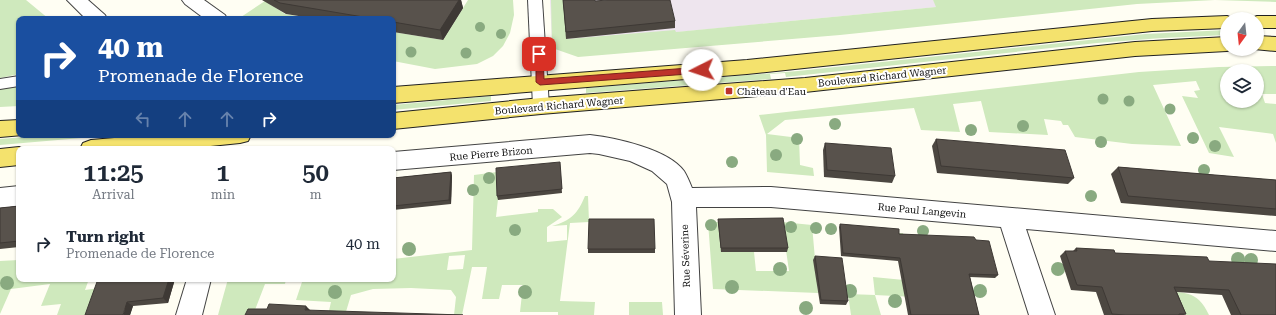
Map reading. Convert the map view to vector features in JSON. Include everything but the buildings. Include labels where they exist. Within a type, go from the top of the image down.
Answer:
[{"type":"main road","points":[[396,95],[791,62],[1123,28],[1220,22]]},
{"type":"main road","points":[[1264,22],[1276,22]]},
{"type":"main road","points":[[1264,43],[1276,44]]},
{"type":"main road","name":"Boulevard Richard Wagner","points":[[396,121],[541,106],[805,85],[1135,49],[1220,44]]},
{"type":"main road","points":[[0,129],[16,128]]},
{"type":"main road","points":[[123,146],[208,138]]},
{"type":"main road","points":[[0,158],[16,156]]},
{"type":"street","points":[[76,0],[95,16]]},
{"type":"street","points":[[191,0],[214,16]]},
{"type":"street","name":"Rue Pierre Brizon","points":[[396,162],[590,144],[605,145],[654,161],[667,169],[675,177],[680,186],[682,198]]},
{"type":"street","points":[[0,198],[16,196]]},
{"type":"street","name":"Rue Paul Langevin","points":[[682,198],[771,197],[1276,241]]},
{"type":"street","name":"Rue Séverine","points":[[682,198],[688,315]]},
{"type":"street","points":[[1010,218],[1042,315]]},
{"type":"street","points":[[189,315],[198,282]]},
{"type":"lane","points":[[535,0],[541,106]]},
{"type":"lane","points":[[0,84],[16,81]]},
{"type":"shaded area","points":[[550,0],[933,0],[937,7],[552,44]]},
{"type":"green space","points":[[0,0],[26,0],[45,16],[16,16],[16,75],[0,78]]},
{"type":"green space","points":[[468,0],[513,0],[514,15],[510,33],[503,46],[493,56],[477,64],[435,69],[396,62],[396,32],[443,40]]},
{"type":"green space","points":[[551,0],[563,0],[567,39],[675,30],[676,32],[936,7],[933,0],[1215,0],[1137,4],[840,35],[578,57],[555,49],[552,44]]},
{"type":"green space","points":[[1215,0],[1276,0],[1276,2]]},
{"type":"green space","points":[[265,1],[285,14],[298,16],[242,16]]},
{"type":"green space","points":[[1220,30],[1220,35],[1097,43],[786,77],[785,73],[770,74],[771,79],[586,93],[586,88],[798,71],[1145,34]]},
{"type":"green space","points":[[1264,66],[1276,66],[1276,94],[1264,94]]},
{"type":"green space","points":[[1220,67],[1220,108],[1264,108],[1264,100],[1265,103],[1276,104],[1276,143],[1273,134],[1219,127],[1234,157],[1209,153],[1182,96],[1198,98],[1194,91],[1200,90],[1196,81],[1153,85],[1181,146],[1132,144],[1075,137],[1068,125],[1063,125],[1061,121],[1044,119],[1048,135],[989,132],[981,101],[953,104],[960,132],[921,130],[914,108],[785,120],[767,134],[799,138],[800,165],[813,168],[814,176],[767,172],[766,135],[759,115],[1139,72]]},
{"type":"green space","points":[[16,86],[16,106],[0,107],[0,89]]},
{"type":"green space","points":[[491,96],[491,101],[396,110],[396,105]]},
{"type":"green space","points":[[16,138],[81,138],[0,145],[0,139]]},
{"type":"green space","points":[[497,172],[498,199],[496,217],[538,212],[538,209],[553,209],[562,217],[547,227],[547,242],[567,240],[567,225],[552,226],[564,222],[573,216],[580,207],[585,196],[588,196],[589,222],[570,223],[560,301],[595,302],[594,315],[558,315],[558,312],[520,312],[523,285],[502,285],[499,299],[482,299],[487,267],[472,267],[462,315],[454,315],[456,297],[451,290],[411,288],[373,289],[351,295],[345,315],[328,315],[331,302],[296,300],[302,282],[396,282],[396,259],[472,250],[474,175]],"holes":[[[465,255],[463,269],[447,270],[449,256]]]},
{"type":"green space","points":[[708,222],[718,222],[721,251],[754,252],[756,271],[789,271],[782,222],[812,225],[818,293],[713,289]]},
{"type":"green space","points":[[896,233],[903,233],[914,297],[875,295],[873,277],[904,280]]},
{"type":"green space","points":[[16,260],[16,282],[88,282],[85,290],[120,285],[110,315],[57,315],[61,304],[41,306],[50,284],[11,289],[0,314],[0,261]]},
{"type":"green space","points":[[227,282],[285,282],[285,284],[265,284],[253,315],[218,315]]},
{"type":"green space","points":[[1158,291],[1188,294],[1199,301],[1209,315],[1181,315]]},
{"type":"green space","points":[[848,294],[875,295],[881,315],[851,315]]},
{"type":"green space","points":[[629,302],[662,302],[663,315],[629,315]]},
{"type":"place","name":"Château d'Eau","points":[[729,91]]},
{"type":"route","points":[[539,54],[540,82],[702,70]]}]
